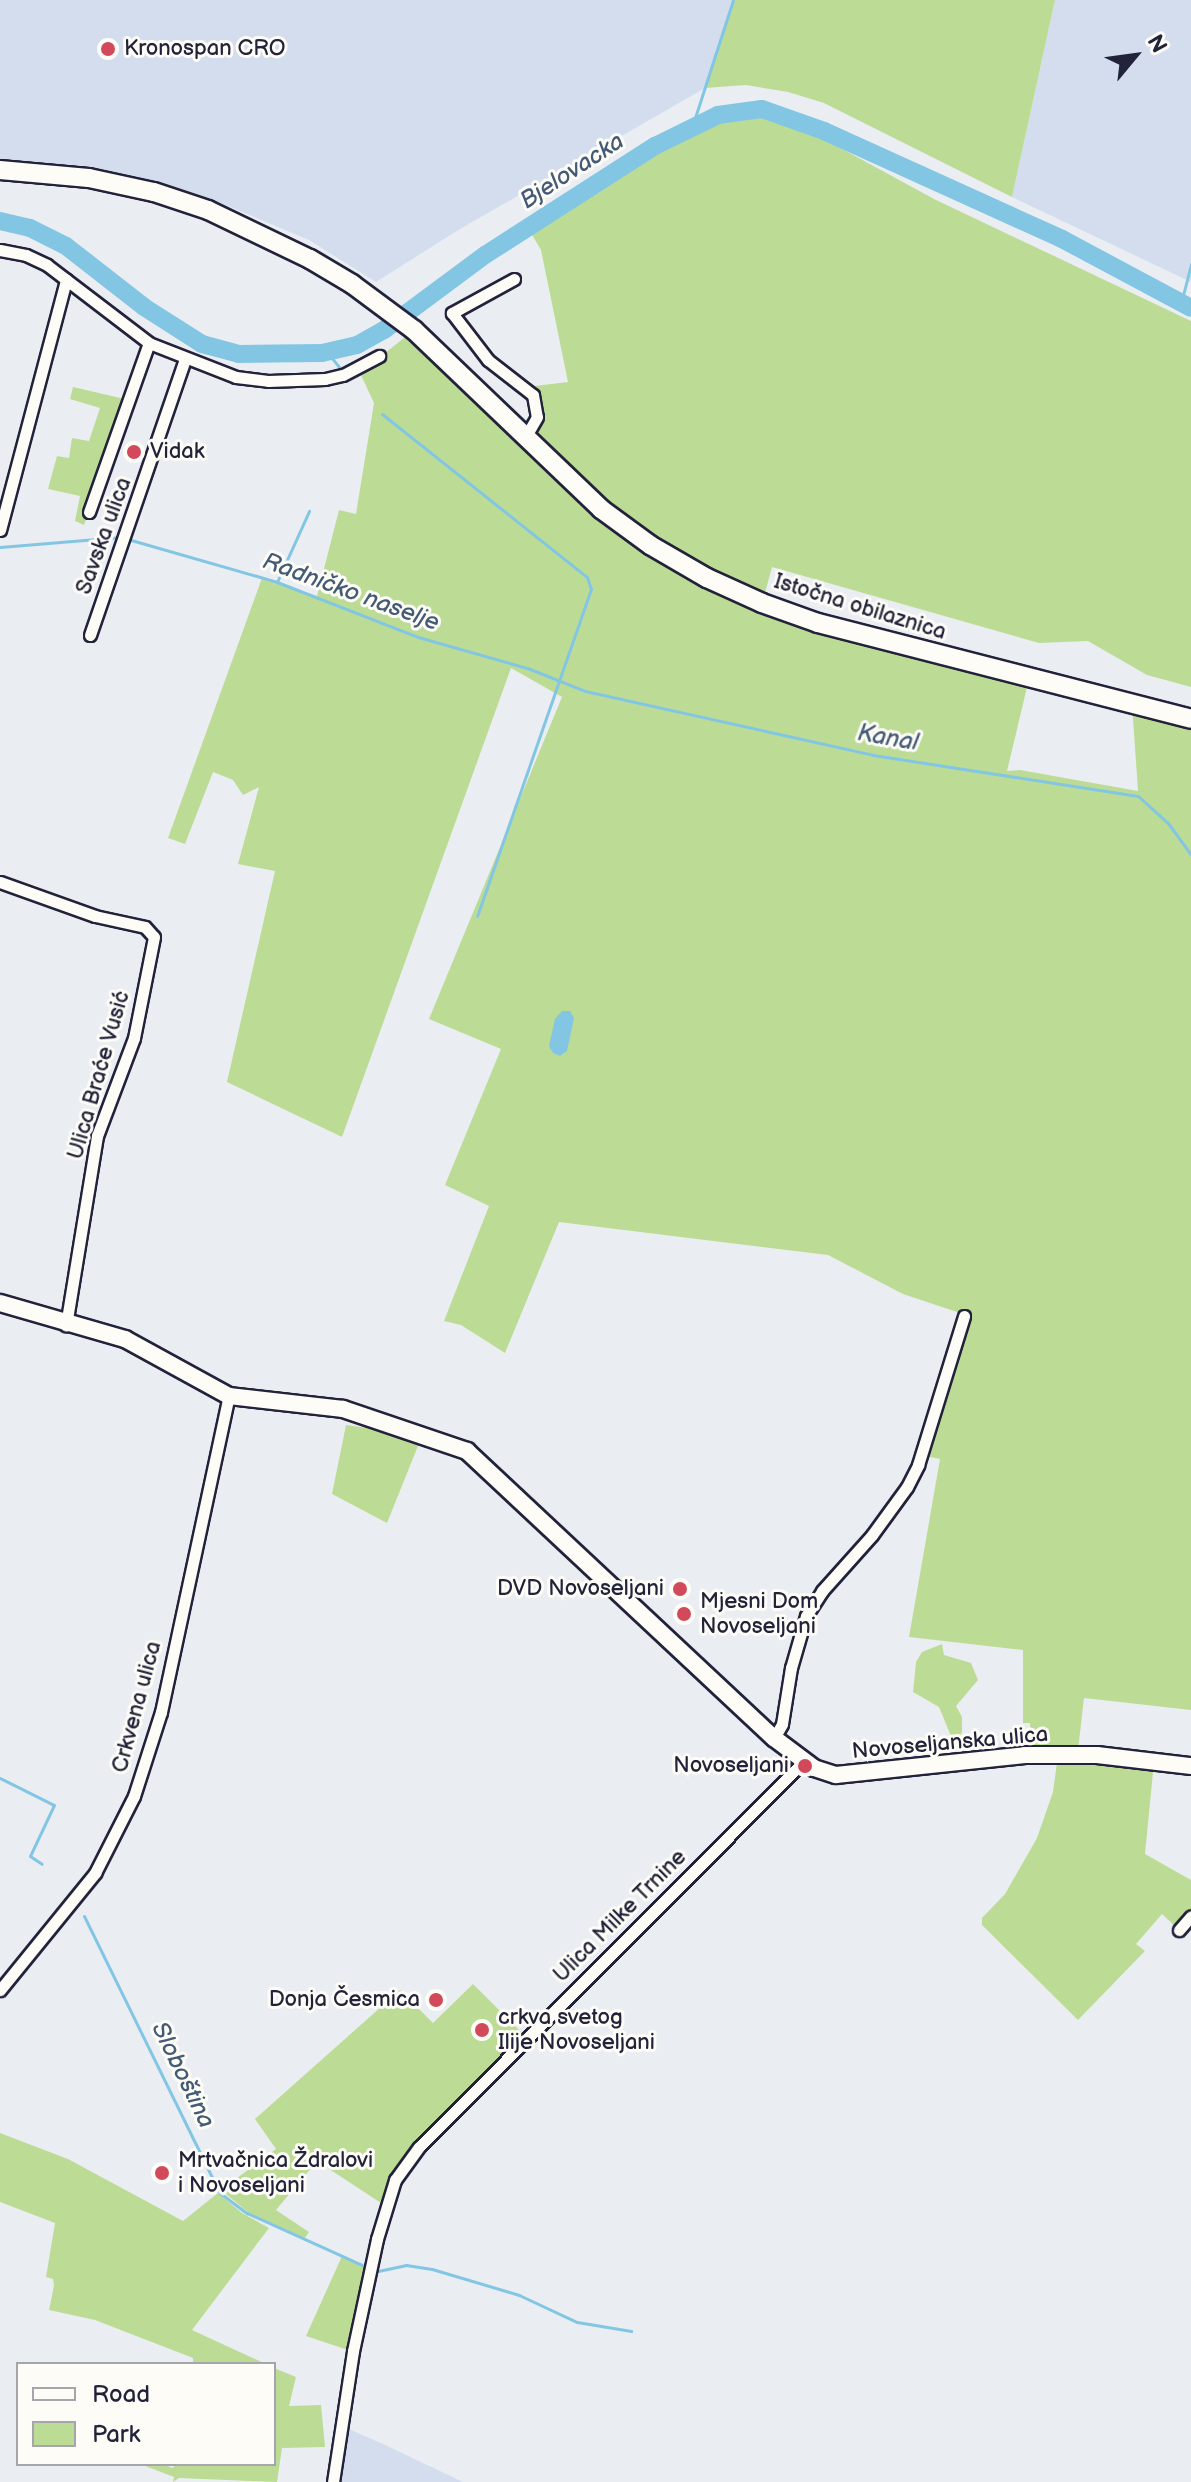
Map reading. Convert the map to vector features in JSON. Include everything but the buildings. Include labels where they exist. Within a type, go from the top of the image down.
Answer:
[{"type":"main road","name":"Istočna obilaznica","points":[[0,170],[89,178],[154,192],[208,210],[310,259],[414,330],[601,509],[650,545],[707,578],[762,603],[818,623],[1191,719]]},
{"type":"main road","name":"Novoseljanska ulica","points":[[0,1303],[66,1325],[125,1339],[229,1396],[343,1409],[467,1451],[774,1738],[803,1762],[836,1775],[1025,1755],[1097,1755],[1191,1766]]},
{"type":"street","points":[[0,250],[26,255],[47,265],[149,343],[236,377],[298,380],[343,375],[379,356]]},
{"type":"street","points":[[514,279],[452,313],[488,360],[533,395],[537,417],[525,438]]},
{"type":"street","points":[[0,530],[66,280]]},
{"type":"street","points":[[89,512],[149,343]]},
{"type":"street","name":"Savska ulica","points":[[90,635],[185,359]]},
{"type":"street","name":"Ulica Braće Vusić","points":[[0,882],[95,916],[152,931],[154,945],[134,1038],[97,1136],[66,1325]]},
{"type":"street","points":[[774,1738],[782,1724],[791,1668],[806,1616],[907,1487],[918,1465],[964,1316]]},
{"type":"street","name":"Crkvena ulica","points":[[0,1990],[95,1873],[134,1796],[161,1712],[229,1396]]},
{"type":"street","name":"Ulica Milke Trnine","points":[[333,2482],[369,2275],[395,2180],[419,2147],[803,1762]]},
{"type":"street","points":[[1179,1930],[1191,1916]]},
{"type":"shaded area","name":"Kronospan CRO","points":[[0,0],[733,0],[705,88],[460,229],[376,282],[309,240],[221,203],[0,164]]},
{"type":"shaded area","points":[[1055,0],[1191,0],[1191,282],[1012,197]]},
{"type":"shaded area","points":[[342,2426],[383,2444],[463,2482],[334,2482]]},
{"type":"green space","points":[[733,0],[1055,0],[1012,197],[824,103],[788,92],[746,85],[705,88]]},
{"type":"green space","points":[[744,109],[762,109],[780,115],[934,199],[1191,321],[1191,687],[1147,675],[1088,641],[1039,643],[772,567],[763,600],[1029,679],[1007,771],[1020,770],[1138,791],[1132,704],[1191,719],[1191,1710],[1084,1698],[1078,1750],[1031,1748],[1030,1723],[1023,1723],[1023,1650],[909,1637],[940,1459],[921,1455],[964,1316],[960,1313],[903,1294],[828,1255],[559,1222],[505,1353],[461,1325],[444,1321],[489,1206],[445,1185],[501,1049],[429,1019],[562,697],[511,668],[342,1137],[227,1082],[275,871],[238,864],[259,787],[243,795],[233,780],[213,772],[185,844],[168,838],[262,578],[317,596],[339,510],[356,514],[374,403],[360,373],[414,330],[528,440],[541,422],[540,403],[526,387],[568,382],[541,250],[528,228],[655,146],[718,115]]},
{"type":"green space","points":[[73,387],[129,400],[84,525],[75,521],[80,496],[48,489],[57,456],[69,458],[72,438],[89,441],[100,408],[70,399]]},
{"type":"green space","points":[[346,1425],[404,1433],[420,1441],[387,1523],[332,1494]]},
{"type":"green space","points":[[942,1644],[944,1655],[971,1663],[978,1680],[956,1706],[962,1717],[962,1732],[955,1746],[939,1707],[913,1692],[916,1662],[922,1652]]},
{"type":"green space","points":[[1058,1755],[1154,1762],[1145,1854],[1191,1880],[1191,1916],[1179,1930],[1162,1914],[1136,1944],[1145,1951],[1078,2020],[982,1925],[982,1918],[1005,1894],[1037,1838],[1053,1792]]},
{"type":"green space","points":[[473,1984],[528,2039],[419,2147],[387,2207],[317,2161],[276,2210],[309,2232],[305,2238],[249,2213],[221,2190],[276,2149],[255,2119],[400,1990],[433,2023]]},
{"type":"green space","points":[[0,2133],[68,2159],[183,2221],[218,2193],[242,2213],[269,2228],[192,2330],[262,2362],[193,2362],[193,2358],[95,2320],[49,2310],[54,2286],[53,2279],[46,2277],[55,2223],[0,2202]]},
{"type":"green space","points":[[342,2256],[369,2268],[351,2351],[306,2336]]},
{"type":"green space","points":[[276,2369],[296,2377],[289,2406],[321,2405],[325,2447],[282,2448],[277,2482],[179,2478],[173,2482],[174,2477],[145,2466],[276,2466]]},
{"type":"water","points":[[562,1011],[570,1011],[574,1018],[567,1051],[560,1056],[553,1053],[549,1046],[555,1019]]},
{"type":"waterway","points":[[692,127],[733,0]]},
{"type":"waterway","name":"Bjelovacka","points":[[0,221],[30,228],[66,246],[144,307],[202,344],[239,354],[322,353],[357,345],[384,330],[485,255],[655,146],[718,115],[762,109],[824,131],[1062,239],[1191,308]]},
{"type":"waterway","points":[[1181,303],[1191,264]]},
{"type":"waterway","points":[[327,352],[340,368]]},
{"type":"waterway","name":"Kanal","points":[[382,414],[587,577],[591,589],[477,916]]},
{"type":"waterway","points":[[277,582],[309,511]]},
{"type":"waterway","name":"Radničko naselje","points":[[0,547],[121,537]]},
{"type":"waterway","name":"Kanal","points":[[131,540],[277,582],[418,637],[530,669],[585,691],[873,755],[1138,796],[1168,823],[1191,855]]},
{"type":"waterway","name":"Sloboština","points":[[0,1778],[54,1805],[30,1856],[42,1864]]},
{"type":"waterway","name":"Sloboština","points":[[84,1916],[220,2193],[247,2213],[362,2265]]},
{"type":"waterway","name":"Sloboština","points":[[378,2271],[406,2265],[432,2269],[519,2295],[577,2322],[631,2331]]},
{"type":"place","name":"Kronospan CRO","points":[[108,49]]},
{"type":"place","name":"Vidak","points":[[134,452]]},
{"type":"place","name":"DVD Novoseljani","points":[[680,1589]]},
{"type":"place","name":"Mjesni Dom Novoseljani","points":[[684,1614]]},
{"type":"place","name":"Novoseljani","points":[[805,1766]]},
{"type":"place","name":"Donja Česmica","points":[[436,2000]]},
{"type":"place","name":"crkva svetog Ilije Novoseljani","points":[[482,2030]]},
{"type":"place","name":"Mrtvačnica Ždralovi i Novoseljani","points":[[162,2173]]}]
